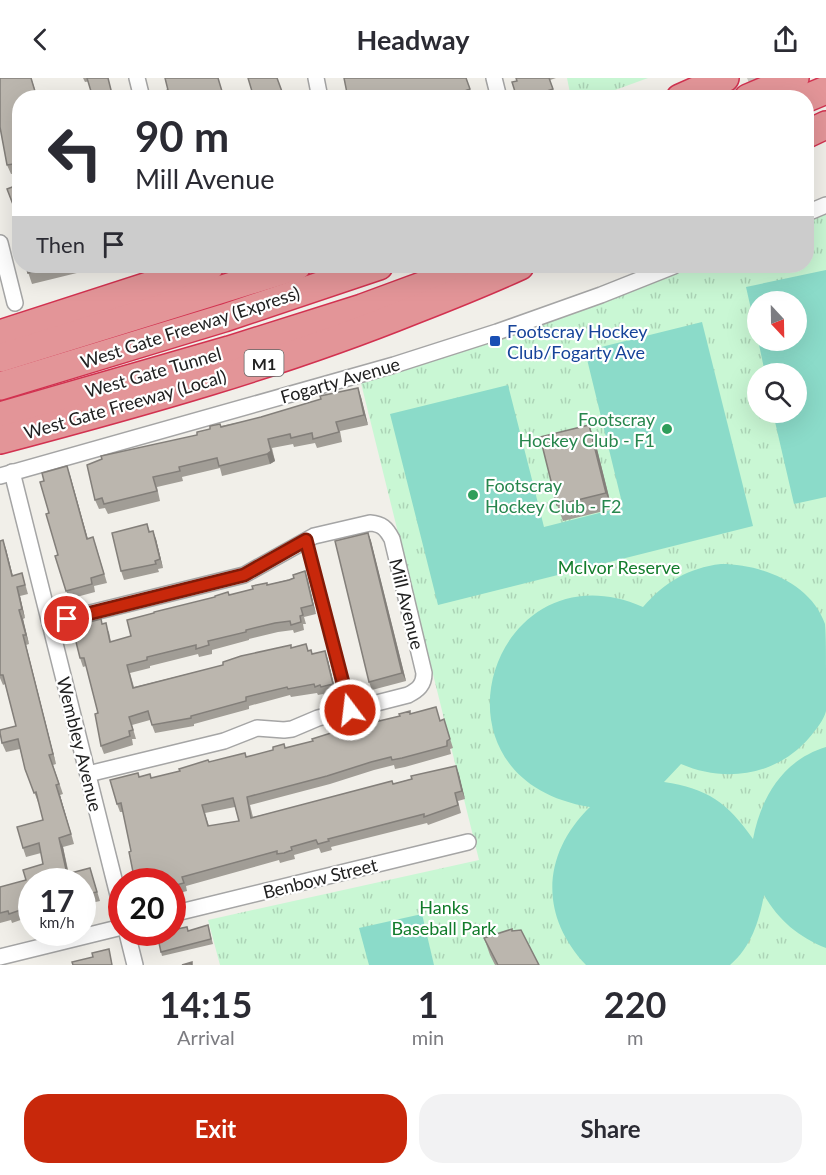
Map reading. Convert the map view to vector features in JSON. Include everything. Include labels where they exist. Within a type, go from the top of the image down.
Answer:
[{"type":"highway","points":[[698,90],[725,78]]},
{"type":"highway","points":[[767,90],[795,78]]},
{"type":"highway","points":[[0,328],[187,273]]},
{"type":"highway","name":"West Gate Freeway (Express)","points":[[0,358],[274,273]]},
{"type":"highway","name":"West Gate Freeway (Express)","points":[[0,386],[224,318],[358,273]]},
{"type":"highway","name":"West Gate Tunnel","points":[[0,416],[229,350],[362,308],[457,273]]},
{"type":"highway","name":"West Gate Freeway (Local)","points":[[0,440],[212,380],[344,338],[505,273]]},
{"type":"highway","points":[[0,334],[118,294]]},
{"type":"street","points":[[0,243],[15,303]]},
{"type":"street","name":"Fogarty Avenue","points":[[6,474],[394,365],[496,333],[656,273]]},
{"type":"street","name":"Wembley Avenue","points":[[6,474],[50,623],[111,868]]},
{"type":"street","name":"Mill Avenue","points":[[50,623],[244,575],[314,536],[378,523],[386,528],[392,539],[424,679],[416,691],[318,718],[292,729],[257,728],[224,741],[88,774]]},
{"type":"street","name":"Benbow Street","points":[[186,911],[468,842]]},
{"type":"street","points":[[0,957],[108,930]]},
{"type":"street","points":[[130,946],[135,965]]},
{"type":"lane","points":[[306,540],[350,710]]},
{"type":"green space","points":[[567,78],[648,78],[615,90],[569,90]]},
{"type":"green space","name":"McIvor Reserve","points":[[826,211],[826,965],[220,965],[208,920],[479,860],[359,375],[654,273],[814,273],[814,215]]},
{"type":"green space","points":[[826,270],[826,497],[794,504],[775,423],[807,423],[807,363],[763,363],[760,351],[807,351],[807,291],[747,292],[746,287]]},
{"type":"green space","points":[[702,322],[753,526],[438,605],[390,414],[508,385],[544,527],[623,507],[585,351]]},
{"type":"green space","points":[[721,564],[752,568],[783,579],[808,597],[818,610],[825,624],[826,711],[816,729],[796,751],[766,768],[732,774],[698,770],[681,764],[664,782],[693,788],[715,799],[735,816],[753,839],[762,809],[776,782],[798,761],[826,747],[826,948],[790,927],[776,913],[764,895],[760,915],[749,942],[730,965],[586,965],[571,946],[560,926],[554,905],[552,885],[555,864],[563,844],[574,825],[590,807],[536,788],[503,755],[490,714],[495,672],[514,634],[547,606],[590,595],[643,607],[660,590],[678,578],[698,569]]},
{"type":"green space","points":[[422,914],[434,965],[369,965],[359,928]]},
{"type":"building","points":[[0,78],[31,78],[35,90],[12,90],[12,164],[7,165],[0,127]]},
{"type":"building","points":[[87,78],[108,78],[111,90],[91,90]]},
{"type":"building","points":[[165,78],[218,78],[222,90],[168,90]]},
{"type":"building","points":[[248,78],[277,78],[281,90],[252,90]]},
{"type":"building","points":[[344,78],[466,78],[470,89],[467,90],[346,90]]},
{"type":"building","points":[[516,78],[549,78],[553,89],[514,90],[512,82],[517,81]]},
{"type":"building","points":[[12,187],[12,202],[7,189]]},
{"type":"building","points":[[358,388],[364,415],[336,422],[339,432],[313,439],[312,433],[291,438],[290,434],[268,439],[271,451],[267,454],[219,466],[217,458],[179,467],[180,471],[153,477],[157,491],[104,504],[102,498],[95,500],[87,465],[102,459],[101,456],[197,435],[197,432],[210,429],[210,426],[220,424],[221,427],[261,417],[321,399],[320,396]]},
{"type":"building","points":[[589,425],[606,493],[557,505],[540,437]]},
{"type":"building","points":[[67,466],[87,539],[93,537],[104,574],[91,578],[92,584],[66,591],[55,556],[58,555],[46,514],[49,513],[40,482],[44,481],[42,473]]},
{"type":"building","points":[[147,524],[149,532],[153,531],[160,559],[155,561],[156,564],[121,571],[112,533]]},
{"type":"building","points":[[368,533],[402,673],[369,682],[335,541]]},
{"type":"building","points":[[3,540],[12,576],[22,573],[25,585],[17,587],[22,609],[19,610],[26,635],[23,635],[53,754],[49,755],[59,784],[56,785],[71,834],[59,838],[66,868],[30,868],[43,864],[39,843],[23,848],[17,827],[43,820],[36,792],[34,793],[25,769],[18,739],[2,743],[0,733],[0,730],[16,726],[3,675],[0,675],[0,541]]},
{"type":"building","points":[[305,571],[313,605],[301,608],[303,615],[300,616],[301,622],[291,625],[290,621],[275,623],[246,630],[246,632],[208,641],[209,645],[196,649],[196,645],[147,657],[147,660],[127,665],[133,688],[223,665],[223,662],[241,656],[306,644],[308,651],[311,650],[312,654],[325,651],[333,684],[321,687],[320,685],[315,687],[314,684],[288,689],[287,687],[246,697],[246,701],[191,716],[191,718],[152,725],[148,711],[129,717],[133,730],[129,731],[130,736],[101,746],[95,714],[98,713],[84,658],[80,658],[74,626],[101,619],[102,624],[106,623],[110,642],[131,636],[127,620],[228,592],[229,595],[253,589],[252,586],[289,580],[294,578],[293,575]]},
{"type":"building","points":[[436,707],[440,721],[444,719],[450,739],[447,741],[447,746],[402,758],[392,760],[391,757],[371,762],[247,797],[251,818],[392,781],[393,784],[412,779],[411,776],[456,766],[462,791],[455,793],[458,805],[424,817],[424,814],[328,839],[329,841],[318,844],[316,840],[291,847],[292,850],[284,853],[277,854],[277,851],[186,876],[186,868],[132,868],[121,803],[117,804],[110,780],[138,773],[139,777],[150,774],[151,778],[180,771],[179,769],[208,760],[209,762],[245,753],[246,757],[273,750],[273,747],[284,744],[285,748],[313,741],[312,739],[347,728],[347,725],[357,723],[358,726],[400,716],[399,714],[410,711],[410,714]],"holes":[[[233,798],[239,821],[208,826],[202,805]]]},
{"type":"building","points":[[18,882],[18,911],[9,914],[8,911],[0,913],[0,887]]},
{"type":"building","points":[[208,925],[211,939],[186,946],[186,927],[188,931]]},
{"type":"building","points":[[512,929],[512,931],[521,930],[539,965],[498,965],[484,938]]},
{"type":"building","points":[[160,946],[184,946],[161,952]]},
{"type":"building","points":[[109,949],[112,965],[73,965],[72,962],[93,957],[92,953]]},
{"type":"tunnel","points":[[729,90],[756,78]]},
{"type":"place","name":"Footscray Hockey Club/Fogarty Ave","points":[[495,341]]},
{"type":"place","name":"Footscray Hockey Club - F1","points":[[667,429]]},
{"type":"place","name":"Footscray Hockey Club - F2","points":[[473,495]]},
{"type":"route","points":[[67,619],[244,575],[306,540],[350,710]]},
{"type":"park label","name":"Hanks Baseball Park","points":[[444,917]]}]
